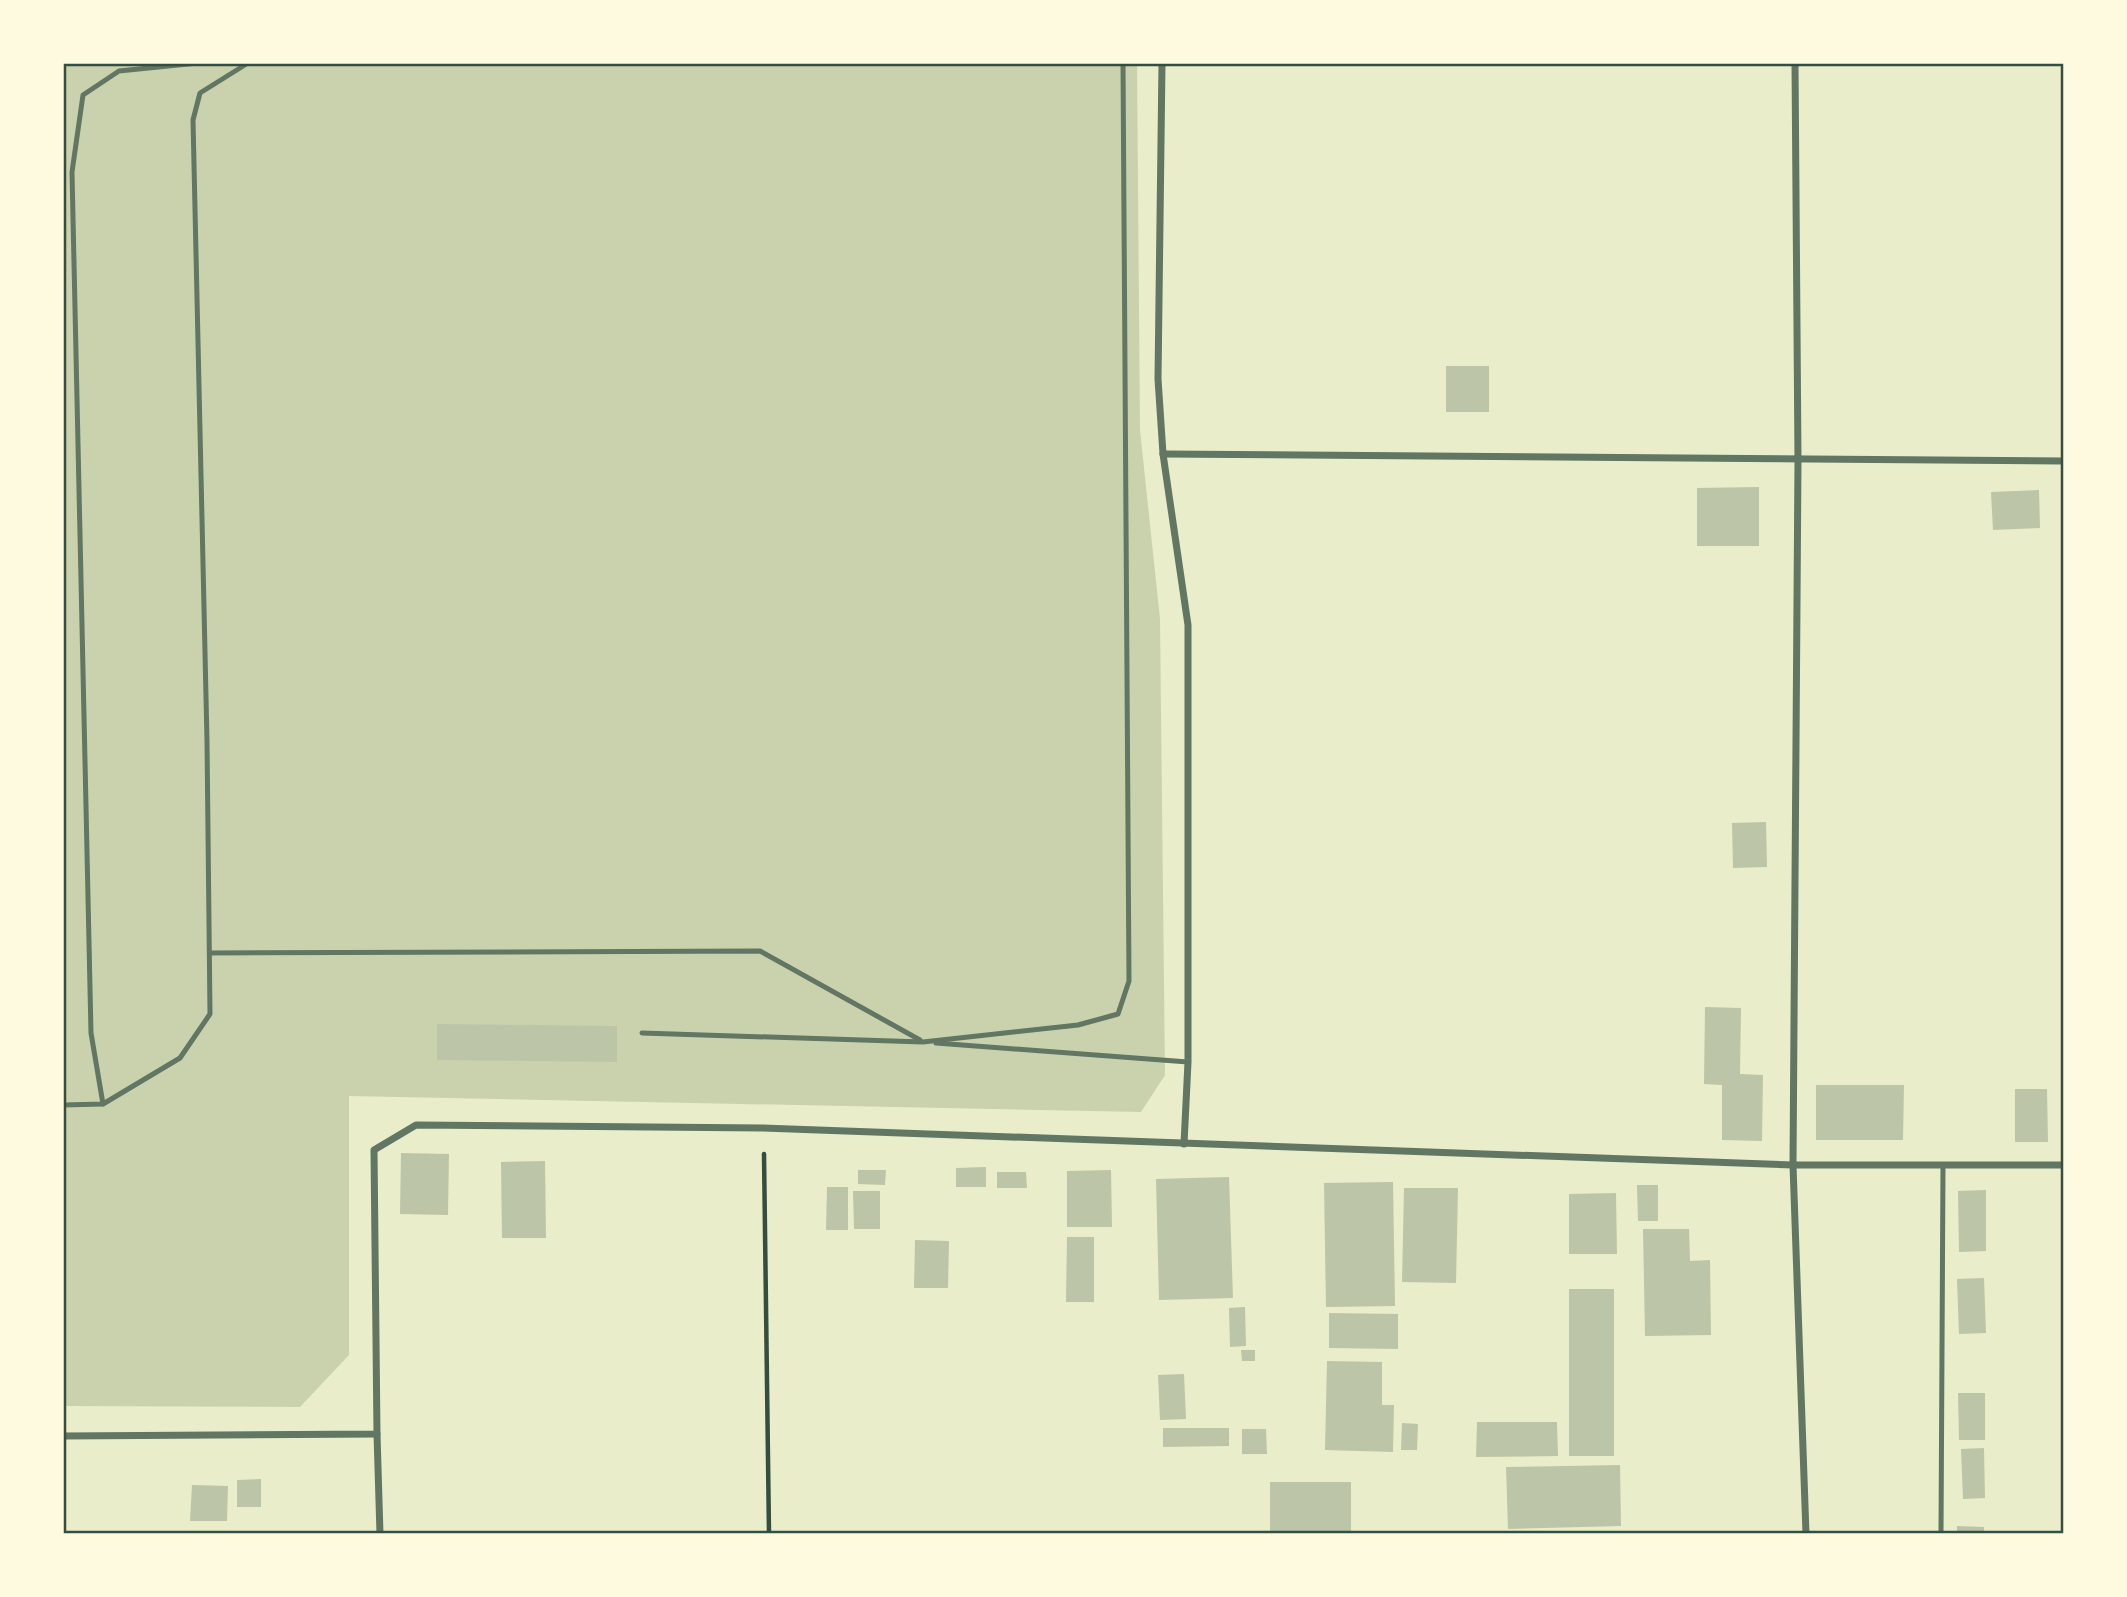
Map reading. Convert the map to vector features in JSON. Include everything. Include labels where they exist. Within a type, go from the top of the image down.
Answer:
[{"type":"street","points":[[1162,63],[1158,379],[1163,454],[1188,625],[1188,1062],[1184,1144]]},
{"type":"street","points":[[1795,63],[1798,460],[1793,1165],[1807,1534]]},
{"type":"street","points":[[1163,454],[2064,461]]},
{"type":"street","points":[[380,1534],[374,1150],[416,1125],[763,1128],[1793,1165],[2064,1165]]},
{"type":"street","points":[[63,1436],[377,1434]]},
{"type":"lane","points":[[103,1104],[91,1033],[72,172],[83,95],[119,71],[198,63]]},
{"type":"lane","points":[[63,1105],[103,1104],[180,1058],[210,1014],[207,727],[193,120],[200,93],[248,63]]},
{"type":"lane","points":[[210,953],[760,951],[923,1042],[1078,1025],[1118,1014],[1129,981],[1123,63]]},
{"type":"lane","points":[[642,1033],[923,1042],[1188,1062]]},
{"type":"lane","points":[[1941,1534],[1943,1165]]},
{"type":"path","points":[[763,1128],[769,1534]]},
{"type":"green space","points":[[63,63],[1137,63],[1140,430],[1160,619],[1165,1075],[1141,1112],[349,1096],[349,1355],[300,1407],[63,1406]]},
{"type":"building","points":[[1446,366],[1489,366],[1489,412],[1446,412]]},
{"type":"building","points":[[1759,487],[1759,546],[1697,546],[1697,488]]},
{"type":"building","points":[[2039,490],[2040,528],[1993,530],[1991,492]]},
{"type":"building","points":[[1766,822],[1767,867],[1733,868],[1732,823]]},
{"type":"building","points":[[1705,1007],[1741,1008],[1740,1074],[1763,1075],[1762,1141],[1722,1140],[1722,1085],[1704,1084]]},
{"type":"building","points":[[437,1024],[617,1026],[617,1062],[437,1060]]},
{"type":"building","points":[[1816,1085],[1904,1085],[1903,1140],[1816,1140]]},
{"type":"building","points":[[2015,1089],[2047,1089],[2048,1142],[2015,1142]]},
{"type":"building","points":[[401,1153],[449,1154],[448,1215],[400,1214]]},
{"type":"building","points":[[545,1161],[546,1238],[502,1238],[501,1162]]},
{"type":"building","points":[[986,1167],[986,1187],[956,1187],[956,1168]]},
{"type":"building","points":[[858,1170],[886,1170],[885,1185],[858,1184]]},
{"type":"building","points":[[1111,1170],[1112,1227],[1067,1227],[1067,1171]]},
{"type":"building","points":[[997,1172],[1026,1172],[1027,1188],[997,1188]]},
{"type":"building","points":[[1229,1177],[1233,1298],[1159,1300],[1156,1179]]},
{"type":"building","points":[[1393,1182],[1395,1306],[1326,1307],[1324,1183]]},
{"type":"building","points":[[1637,1185],[1658,1185],[1658,1221],[1638,1221]]},
{"type":"building","points":[[827,1187],[848,1187],[848,1230],[826,1230]]},
{"type":"building","points":[[1404,1188],[1458,1188],[1456,1283],[1402,1282]]},
{"type":"building","points":[[1986,1190],[1986,1251],[1959,1252],[1958,1191]]},
{"type":"building","points":[[853,1191],[880,1191],[880,1229],[854,1229]]},
{"type":"building","points":[[1616,1193],[1617,1254],[1569,1254],[1569,1194]]},
{"type":"building","points":[[1643,1229],[1689,1229],[1690,1261],[1710,1260],[1711,1335],[1645,1336]]},
{"type":"building","points":[[1067,1237],[1094,1237],[1094,1302],[1066,1302]]},
{"type":"building","points":[[915,1240],[949,1241],[948,1288],[914,1288]]},
{"type":"building","points":[[1984,1278],[1986,1333],[1959,1334],[1957,1279]]},
{"type":"building","points":[[1569,1289],[1614,1289],[1614,1456],[1569,1456]]},
{"type":"building","points":[[1245,1307],[1246,1346],[1230,1347],[1229,1308]]},
{"type":"building","points":[[1329,1313],[1398,1314],[1398,1349],[1329,1348]]},
{"type":"building","points":[[1241,1350],[1255,1350],[1255,1361],[1242,1361]]},
{"type":"building","points":[[1327,1361],[1382,1362],[1382,1405],[1394,1405],[1393,1452],[1325,1450]]},
{"type":"building","points":[[1184,1374],[1186,1419],[1160,1420],[1158,1375]]},
{"type":"building","points":[[1958,1393],[1985,1393],[1985,1440],[1959,1440]]},
{"type":"building","points":[[1477,1422],[1557,1422],[1558,1456],[1476,1457]]},
{"type":"building","points":[[1402,1423],[1418,1424],[1417,1450],[1401,1450]]},
{"type":"building","points":[[1163,1428],[1229,1428],[1229,1446],[1163,1447]]},
{"type":"building","points":[[1242,1429],[1266,1429],[1267,1454],[1242,1454]]},
{"type":"building","points":[[1984,1448],[1985,1498],[1963,1499],[1961,1449]]},
{"type":"building","points":[[1620,1465],[1621,1526],[1508,1529],[1506,1467]]},
{"type":"building","points":[[261,1479],[261,1507],[237,1507],[237,1480]]},
{"type":"building","points":[[1270,1482],[1351,1482],[1351,1534],[1270,1534]]},
{"type":"building","points":[[192,1485],[228,1486],[227,1521],[190,1521]]},
{"type":"building","points":[[1957,1526],[1984,1527],[1984,1534],[1957,1534]]}]
